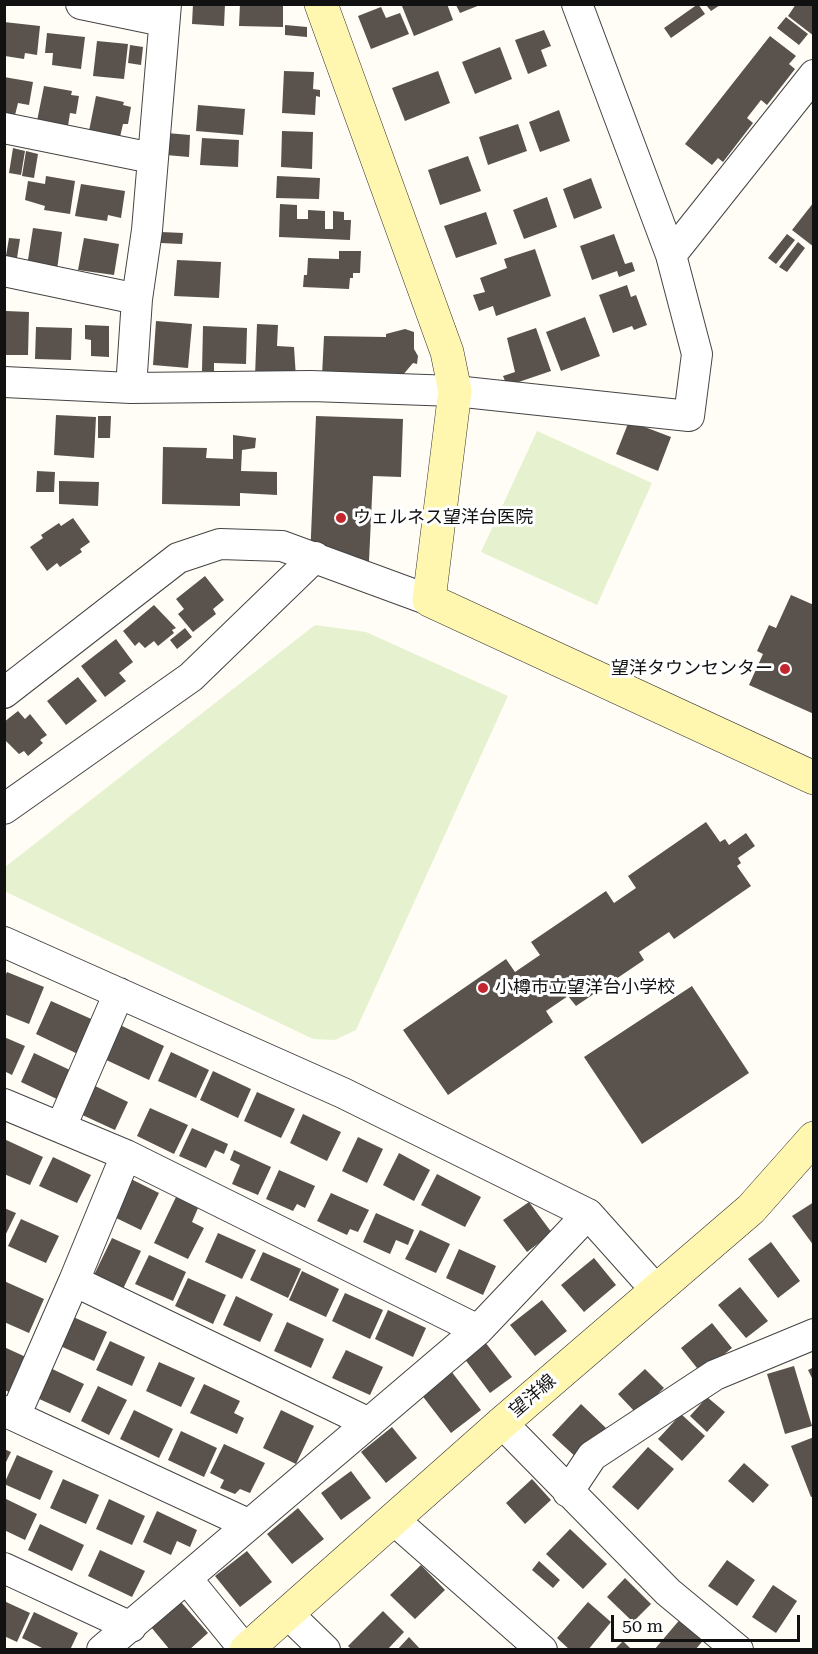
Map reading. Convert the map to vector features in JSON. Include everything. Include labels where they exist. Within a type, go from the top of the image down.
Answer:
[{"type":"street","points":[[81,4],[164,13],[147,230],[137,299],[131,388]]},
{"type":"street","points":[[321,4],[447,352],[455,391],[429,600]]},
{"type":"street","points":[[4,382],[131,388],[311,386],[455,391],[689,416],[698,354],[671,255],[577,4]]},
{"type":"street","points":[[671,255],[813,75]]},
{"type":"street","points":[[4,128],[152,158]]},
{"type":"street","points":[[4,271],[137,299]]},
{"type":"street","points":[[4,693],[178,558],[220,544],[282,546],[429,600],[813,778]]},
{"type":"street","points":[[4,809],[191,677],[315,557]]},
{"type":"street","points":[[4,942],[343,1093],[588,1214],[656,1290]]},
{"type":"street","points":[[61,1127],[119,993]]},
{"type":"street","points":[[4,1104],[126,1155],[478,1330]]},
{"type":"street","name":"望洋線","points":[[245,1650],[502,1423],[752,1209],[813,1138]]},
{"type":"street","points":[[126,1155],[74,1281],[10,1413],[248,1524]]},
{"type":"street","points":[[102,1650],[478,1330],[588,1214]]},
{"type":"street","points":[[74,1281],[369,1424]]},
{"type":"street","points":[[568,1492],[592,1456],[715,1375],[813,1334]]},
{"type":"street","points":[[502,1423],[668,1592],[738,1650]]},
{"type":"street","points":[[394,1520],[542,1650]]},
{"type":"street","points":[[4,1568],[131,1627]]},
{"type":"street","points":[[187,1579],[245,1650]]},
{"type":"street","points":[[287,1613],[325,1650]]},
{"type":"green space","points":[[537,431],[652,483],[597,605],[481,552]]},
{"type":"green space","points":[[315,625],[366,632],[508,696],[356,1030],[335,1040],[313,1039],[4,891],[5,867]]},
{"type":"building","points":[[193,4],[225,4],[224,26],[192,24]]},
{"type":"building","points":[[240,4],[283,4],[283,27],[239,26]]},
{"type":"building","points":[[406,4],[447,4],[453,20],[414,36],[402,6]]},
{"type":"building","points":[[698,4],[705,14],[671,38],[664,28]]},
{"type":"building","points":[[796,4],[814,4],[814,36],[788,16]]},
{"type":"building","points":[[456,5],[480,5],[460,13]]},
{"type":"building","points":[[706,5],[720,5],[711,11]]},
{"type":"building","points":[[381,7],[386,18],[400,13],[409,34],[371,49],[358,16]]},
{"type":"building","points":[[786,17],[808,34],[799,45],[777,28]]},
{"type":"building","points":[[4,22],[40,26],[37,55],[25,53],[24,59],[5,56]]},
{"type":"building","points":[[285,25],[307,27],[307,37],[285,35]]},
{"type":"building","points":[[544,30],[551,46],[541,50],[547,66],[528,74],[515,40]]},
{"type":"building","points":[[47,33],[85,37],[81,69],[52,65],[53,53],[45,53]]},
{"type":"building","points":[[770,36],[796,56],[789,64],[795,69],[767,105],[761,100],[747,118],[753,123],[723,162],[718,158],[712,165],[685,144]]},
{"type":"building","points":[[97,41],[128,44],[124,79],[93,76]]},
{"type":"building","points":[[130,45],[143,47],[141,65],[128,63]]},
{"type":"building","points":[[500,47],[512,79],[475,94],[462,62]]},
{"type":"building","points":[[284,71],[314,72],[313,89],[320,90],[320,97],[316,96],[315,115],[282,113]]},
{"type":"building","points":[[438,71],[450,103],[405,121],[392,88]]},
{"type":"building","points":[[4,77],[33,82],[29,105],[18,103],[15,115],[4,113]]},
{"type":"building","points":[[44,86],[72,91],[71,95],[79,96],[76,114],[70,113],[68,126],[37,121]]},
{"type":"building","points":[[96,96],[124,102],[123,105],[131,107],[128,124],[123,124],[120,137],[89,131]]},
{"type":"building","points":[[198,105],[245,109],[243,135],[196,131]]},
{"type":"building","points":[[559,110],[570,141],[540,152],[529,122]]},
{"type":"building","points":[[518,124],[527,151],[488,165],[479,137]]},
{"type":"building","points":[[282,131],[313,132],[312,169],[281,167]]},
{"type":"building","points":[[167,133],[190,135],[189,157],[166,155]]},
{"type":"building","points":[[202,138],[239,140],[238,167],[200,165]]},
{"type":"building","points":[[13,148],[25,151],[21,175],[9,173]]},
{"type":"building","points":[[26,151],[38,154],[34,178],[22,176]]},
{"type":"building","points":[[468,156],[481,191],[440,205],[428,170]]},
{"type":"building","points":[[46,176],[75,181],[70,214],[44,210],[45,206],[25,200],[28,181],[45,184]]},
{"type":"building","points":[[277,176],[320,178],[319,199],[276,198]]},
{"type":"building","points":[[591,178],[602,208],[574,219],[563,189]]},
{"type":"building","points":[[81,184],[125,191],[121,218],[108,215],[107,221],[75,216]]},
{"type":"building","points":[[547,197],[557,227],[524,239],[513,210]]},
{"type":"building","points":[[814,202],[814,247],[792,230]]},
{"type":"building","points":[[280,204],[297,205],[297,219],[308,219],[308,210],[325,211],[325,229],[333,229],[333,211],[344,212],[344,220],[351,220],[350,240],[279,237]]},
{"type":"building","points":[[486,212],[497,244],[456,258],[444,226]]},
{"type":"building","points":[[33,228],[62,232],[57,270],[27,266]]},
{"type":"building","points":[[161,232],[183,233],[182,244],[161,243]]},
{"type":"building","points":[[614,234],[625,264],[632,262],[635,271],[619,277],[617,271],[592,280],[580,246]]},
{"type":"building","points":[[787,234],[795,240],[776,264],[768,258]]},
{"type":"building","points":[[9,238],[20,239],[17,258],[6,256]]},
{"type":"building","points":[[84,238],[119,244],[114,275],[78,270]]},
{"type":"building","points":[[798,242],[805,248],[787,272],[779,267]]},
{"type":"building","points":[[535,249],[551,296],[496,316],[493,306],[479,311],[473,295],[485,292],[480,278],[507,268],[504,259]]},
{"type":"building","points":[[339,251],[361,251],[360,273],[353,273],[349,289],[303,287],[304,275],[307,275],[308,258],[339,259]]},
{"type":"building","points":[[177,260],[221,262],[219,298],[174,296]]},
{"type":"building","points":[[627,285],[631,297],[636,295],[647,325],[634,330],[632,326],[613,333],[599,295]]},
{"type":"building","points":[[6,311],[29,312],[28,355],[4,355]]},
{"type":"building","points":[[585,317],[600,356],[561,371],[546,332]]},
{"type":"building","points":[[156,321],[192,324],[188,368],[153,365]]},
{"type":"building","points":[[257,324],[278,325],[277,346],[294,347],[296,378],[255,376]]},
{"type":"building","points":[[85,325],[109,326],[109,357],[91,356],[91,340],[85,339]]},
{"type":"building","points":[[203,326],[247,328],[246,364],[214,363],[214,371],[202,371]]},
{"type":"building","points":[[36,327],[72,328],[71,360],[35,359]]},
{"type":"building","points":[[536,328],[551,371],[507,386],[503,376],[515,372],[507,338]]},
{"type":"building","points":[[405,329],[414,332],[414,349],[418,356],[417,364],[413,363],[402,376],[322,376],[324,336],[386,337],[386,334]]},
{"type":"building","points":[[56,415],[96,417],[94,458],[54,455]]},
{"type":"building","points":[[98,416],[111,416],[110,438],[98,438]]},
{"type":"building","name":"ウェルネス望洋台医院","points":[[316,416],[403,419],[401,477],[373,476],[369,561],[310,559]]},
{"type":"building","points":[[629,421],[671,437],[658,471],[616,454]]},
{"type":"building","points":[[233,435],[256,438],[255,448],[242,450],[241,471],[277,472],[277,495],[240,493],[240,506],[162,504],[163,447],[207,448],[206,458],[233,459]]},
{"type":"building","points":[[37,471],[55,472],[54,492],[36,492]]},
{"type":"building","points":[[59,481],[99,482],[98,506],[59,504]]},
{"type":"building","points":[[73,518],[90,542],[80,549],[82,552],[60,567],[57,563],[47,571],[30,547],[43,538],[41,535],[59,523],[61,526]]},
{"type":"building","points":[[205,576],[224,600],[213,609],[216,614],[193,632],[178,614],[184,609],[176,599]]},
{"type":"building","name":"望洋タウンセンター","points":[[791,595],[814,605],[814,714],[749,685],[763,654],[757,651],[769,625],[776,628]]},
{"type":"building","points":[[154,605],[176,628],[172,630],[174,633],[158,646],[154,641],[145,648],[139,642],[135,646],[123,631]]},
{"type":"building","points":[[185,628],[192,637],[177,649],[170,640]]},
{"type":"building","points":[[116,639],[133,662],[119,673],[126,681],[105,697],[81,666]]},
{"type":"building","points":[[78,677],[97,701],[66,725],[47,701]]},
{"type":"building","points":[[18,711],[25,719],[30,714],[47,735],[40,740],[43,743],[28,756],[24,751],[19,754],[4,739],[4,722]]},
{"type":"building","points":[[706,822],[720,842],[725,839],[729,845],[746,833],[755,846],[738,858],[741,863],[737,866],[751,886],[674,939],[669,932],[639,952],[644,960],[576,1006],[568,996],[546,1011],[553,1022],[448,1095],[403,1030],[506,959],[515,972],[540,955],[531,942],[606,891],[614,903],[636,888],[628,876]]},
{"type":"building","points":[[7,972],[44,987],[29,1024],[4,1014],[4,978]]},
{"type":"building","points":[[692,986],[749,1073],[642,1144],[584,1057]]},
{"type":"building","points":[[51,1001],[98,1022],[82,1056],[36,1034]]},
{"type":"building","points":[[118,1024],[164,1046],[149,1080],[102,1058]]},
{"type":"building","points":[[4,1037],[25,1046],[12,1075],[4,1071]]},
{"type":"building","points":[[171,1052],[209,1070],[196,1098],[158,1081]]},
{"type":"building","points":[[34,1053],[72,1071],[59,1100],[21,1082]]},
{"type":"building","points":[[213,1071],[251,1089],[238,1118],[200,1100]]},
{"type":"building","points":[[91,1084],[128,1102],[115,1130],[78,1113]]},
{"type":"building","points":[[257,1092],[295,1109],[281,1138],[244,1121]]},
{"type":"building","points":[[150,1108],[188,1125],[174,1154],[137,1136]]},
{"type":"building","points":[[303,1114],[341,1132],[327,1161],[290,1143]]},
{"type":"building","points":[[192,1128],[228,1144],[224,1154],[215,1150],[206,1168],[179,1156]]},
{"type":"building","points":[[358,1137],[383,1149],[367,1183],[342,1171]]},
{"type":"building","points":[[4,1139],[43,1157],[30,1185],[4,1174]]},
{"type":"building","points":[[234,1150],[271,1167],[258,1195],[232,1184],[240,1165],[230,1160]]},
{"type":"building","points":[[399,1153],[430,1170],[414,1201],[383,1185]]},
{"type":"building","points":[[53,1157],[91,1175],[77,1203],[39,1186]]},
{"type":"building","points":[[279,1170],[315,1186],[305,1208],[297,1204],[293,1211],[266,1199]]},
{"type":"building","points":[[437,1174],[481,1197],[465,1227],[421,1205]]},
{"type":"building","points":[[131,1179],[159,1193],[141,1230],[112,1216]]},
{"type":"building","points":[[331,1193],[369,1210],[358,1232],[350,1229],[347,1235],[317,1221]]},
{"type":"building","points":[[176,1197],[198,1208],[192,1222],[204,1228],[188,1259],[154,1243]]},
{"type":"building","points":[[529,1202],[552,1233],[527,1252],[503,1220]]},
{"type":"building","points":[[814,1202],[814,1246],[792,1216]]},
{"type":"building","points":[[4,1208],[16,1213],[4,1238]]},
{"type":"building","points":[[376,1213],[414,1230],[408,1245],[396,1240],[390,1254],[363,1242]]},
{"type":"building","points":[[21,1219],[59,1236],[46,1263],[8,1246]]},
{"type":"building","points":[[420,1230],[450,1244],[436,1273],[405,1259]]},
{"type":"building","points":[[218,1233],[256,1250],[242,1279],[205,1262]]},
{"type":"building","points":[[112,1238],[141,1251],[123,1289],[94,1275]]},
{"type":"building","points":[[771,1242],[800,1281],[778,1298],[748,1259]]},
{"type":"building","points":[[459,1249],[496,1266],[483,1295],[446,1278]]},
{"type":"building","points":[[263,1252],[301,1269],[288,1298],[250,1280]]},
{"type":"building","points":[[149,1255],[186,1272],[173,1301],[135,1284]]},
{"type":"building","points":[[594,1258],[616,1285],[584,1312],[561,1285]]},
{"type":"building","points":[[302,1271],[339,1289],[326,1317],[289,1300]]},
{"type":"building","points":[[188,1278],[226,1295],[213,1324],[175,1306]]},
{"type":"building","points":[[4,1281],[44,1299],[29,1333],[4,1322]]},
{"type":"building","points":[[740,1287],[768,1321],[746,1338],[718,1305]]},
{"type":"building","points":[[345,1293],[383,1310],[370,1339],[332,1321]]},
{"type":"building","points":[[236,1296],[273,1314],[260,1342],[223,1325]]},
{"type":"building","points":[[542,1300],[567,1331],[535,1356],[510,1325]]},
{"type":"building","points":[[388,1310],[426,1328],[413,1357],[375,1339]]},
{"type":"building","points":[[71,1316],[107,1332],[94,1361],[58,1345]]},
{"type":"building","points":[[287,1322],[324,1339],[311,1368],[274,1351]]},
{"type":"building","points":[[712,1323],[732,1348],[701,1373],[681,1348]]},
{"type":"building","points":[[110,1341],[145,1357],[132,1386],[96,1370]]},
{"type":"building","points":[[485,1342],[512,1377],[490,1393],[464,1358]]},
{"type":"building","points":[[4,1347],[28,1358],[12,1393],[4,1390]]},
{"type":"building","points":[[346,1350],[383,1367],[370,1395],[332,1378]]},
{"type":"building","points":[[159,1362],[195,1378],[181,1407],[146,1391]]},
{"type":"building","points":[[794,1366],[812,1426],[785,1434],[767,1374]]},
{"type":"building","points":[[48,1367],[84,1384],[70,1413],[35,1397]]},
{"type":"building","points":[[814,1367],[814,1382],[808,1370]]},
{"type":"building","points":[[645,1369],[664,1388],[637,1414],[618,1394]]},
{"type":"building","points":[[451,1371],[481,1410],[451,1433],[421,1394]]},
{"type":"building","points":[[204,1384],[240,1401],[234,1413],[244,1418],[237,1434],[190,1413]]},
{"type":"building","points":[[98,1386],[127,1400],[109,1435],[81,1421]]},
{"type":"building","points":[[707,1397],[725,1412],[707,1432],[690,1416]]},
{"type":"building","points":[[581,1404],[606,1428],[578,1459],[552,1435]]},
{"type":"building","points":[[134,1410],[173,1429],[159,1458],[120,1439]]},
{"type":"building","points":[[281,1410],[314,1426],[296,1464],[263,1448]]},
{"type":"building","points":[[681,1414],[705,1436],[682,1461],[658,1439]]},
{"type":"building","points":[[392,1427],[417,1458],[386,1483],[361,1452]]},
{"type":"building","points":[[181,1431],[217,1448],[204,1477],[168,1460]]},
{"type":"building","points":[[814,1437],[814,1496],[811,1497],[791,1446]]},
{"type":"building","points":[[224,1444],[265,1463],[250,1493],[240,1489],[235,1494],[220,1488],[224,1480],[210,1473]]},
{"type":"building","points":[[648,1447],[674,1469],[638,1510],[612,1487]]},
{"type":"building","points":[[4,1449],[11,1452],[4,1466]]},
{"type":"building","points":[[17,1455],[53,1471],[40,1500],[4,1484]]},
{"type":"building","points":[[744,1463],[769,1485],[753,1503],[728,1481]]},
{"type":"building","points":[[351,1471],[371,1498],[341,1520],[321,1493]]},
{"type":"building","points":[[63,1479],[99,1495],[86,1524],[50,1508]]},
{"type":"building","points":[[532,1479],[551,1500],[525,1524],[506,1503]]},
{"type":"building","points":[[4,1498],[37,1514],[25,1540],[4,1530]]},
{"type":"building","points":[[109,1499],[145,1516],[132,1545],[96,1529]]},
{"type":"building","points":[[298,1508],[324,1539],[292,1564],[267,1534]]},
{"type":"building","points":[[157,1511],[197,1530],[190,1547],[177,1541],[171,1555],[143,1542]]},
{"type":"building","points":[[40,1524],[84,1545],[72,1571],[28,1550]]},
{"type":"building","points":[[570,1529],[607,1564],[583,1589],[546,1554]]},
{"type":"building","points":[[100,1550],[145,1571],[132,1597],[88,1576]]},
{"type":"building","points":[[247,1551],[272,1582],[240,1607],[215,1576]]},
{"type":"building","points":[[727,1560],[755,1580],[737,1606],[708,1586]]},
{"type":"building","points":[[539,1561],[560,1580],[553,1588],[532,1570]]},
{"type":"building","points":[[421,1565],[445,1590],[415,1619],[390,1595]]},
{"type":"building","points":[[625,1578],[651,1604],[633,1622],[607,1597]]},
{"type":"building","points":[[773,1585],[797,1601],[776,1633],[752,1617]]},
{"type":"building","points":[[4,1601],[30,1613],[17,1642],[4,1636]]},
{"type":"building","points":[[181,1602],[208,1633],[189,1650],[170,1650],[151,1627]]},
{"type":"building","points":[[588,1602],[611,1622],[588,1650],[570,1650],[557,1638]]},
{"type":"building","points":[[383,1611],[404,1632],[387,1650],[352,1650],[348,1646]]},
{"type":"building","points":[[34,1612],[78,1633],[70,1650],[46,1650],[22,1638]]},
{"type":"building","points":[[682,1617],[706,1637],[695,1650],[654,1650]]},
{"type":"building","points":[[409,1637],[421,1650],[397,1650]]},
{"type":"building","points":[[623,1641],[632,1650],[614,1650]]},
{"type":"place","name":"ウェルネス望洋台医院","points":[[341,518]]},
{"type":"place","name":"望洋タウンセンター","points":[[785,669]]},
{"type":"place","name":"小樽市立望洋台小学校","points":[[483,988]]}]
